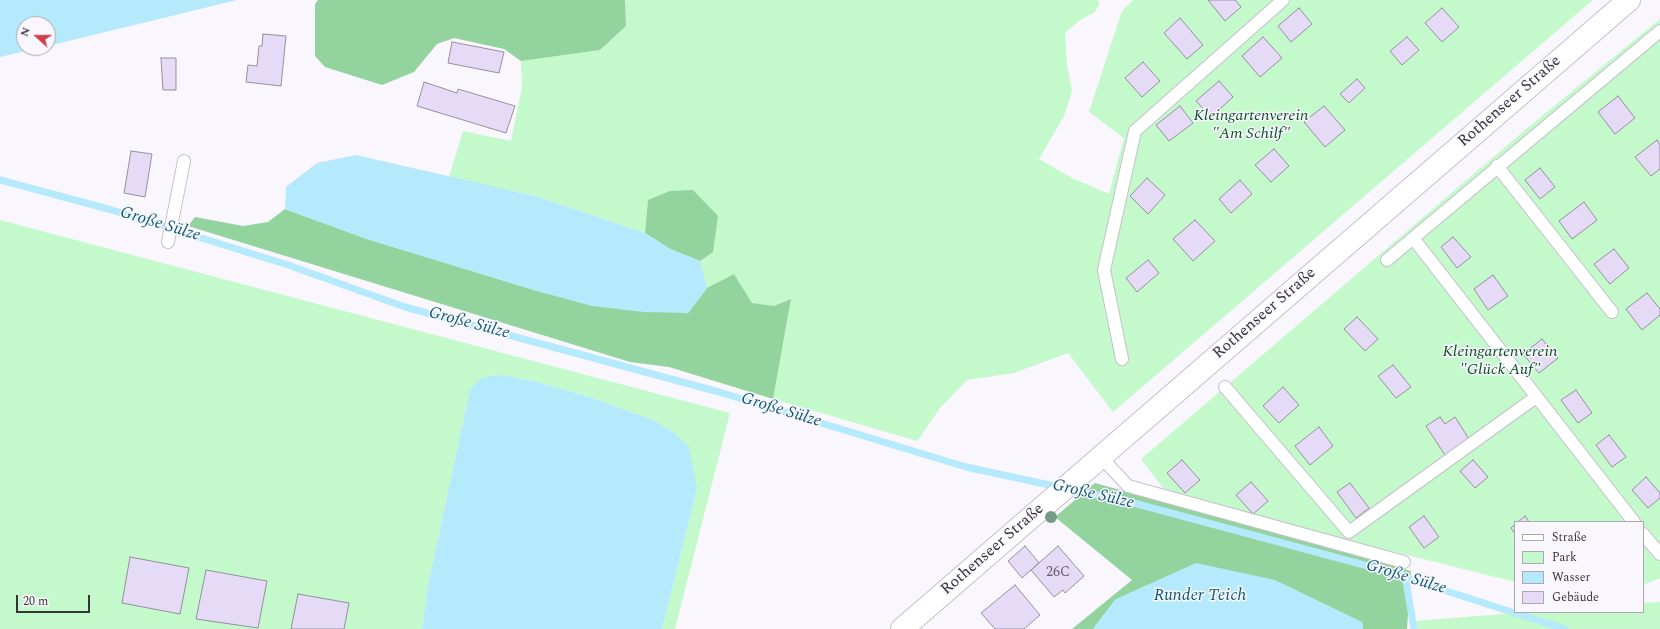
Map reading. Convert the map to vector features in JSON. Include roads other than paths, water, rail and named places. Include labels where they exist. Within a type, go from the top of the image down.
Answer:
[{"type":"street","name":"Rothenseer Straße","points":[[902,629],[1100,456],[1629,0]]},
{"type":"lane","points":[[1122,359],[1104,270],[1135,131],[1283,0]]},
{"type":"lane","points":[[1387,260],[1497,166],[1660,31]]},
{"type":"lane","points":[[168,242],[184,161]]},
{"type":"lane","points":[[1497,166],[1612,312]]},
{"type":"lane","points":[[1413,238],[1633,521]]},
{"type":"lane","points":[[1225,387],[1349,532],[1536,397]]},
{"type":"lane","points":[[1100,456],[1128,486],[1404,562]]},
{"type":"lane","points":[[1644,535],[1660,554]]},
{"type":"water","points":[[0,0],[237,0],[56,44],[56,16],[16,16],[16,53],[0,57]]},
{"type":"water","points":[[356,155],[535,196],[645,233],[670,249],[700,261],[707,288],[688,313],[643,312],[592,306],[544,293],[367,239],[285,209],[286,187],[317,163]]},
{"type":"water","points":[[501,375],[534,381],[593,398],[653,420],[673,432],[689,447],[697,488],[662,629],[422,629],[427,590],[471,388],[480,379]]},
{"type":"water","name":"Runder Teich","points":[[1196,563],[1275,580],[1362,622],[1363,629],[1093,629],[1116,599]]},
{"type":"waterway","name":"Große Sülze","points":[[0,180],[112,210],[288,265],[405,307],[719,392],[966,467],[1059,487]]},
{"type":"waterway","name":"Große Sülze","points":[[1069,489],[1130,502],[1405,576],[1409,579],[1514,613]]},
{"type":"waterway","points":[[1405,576],[1414,629]]},
{"type":"waterway","name":"Große Sülze","points":[[1515,613],[1565,629]]},
{"type":"park label","name":"Kleingartenverein \"Am Schilf\"","points":[[1251,126]]},
{"type":"park label","name":"Kleingartenverein \"Glück Auf\"","points":[[1500,362]]}]
